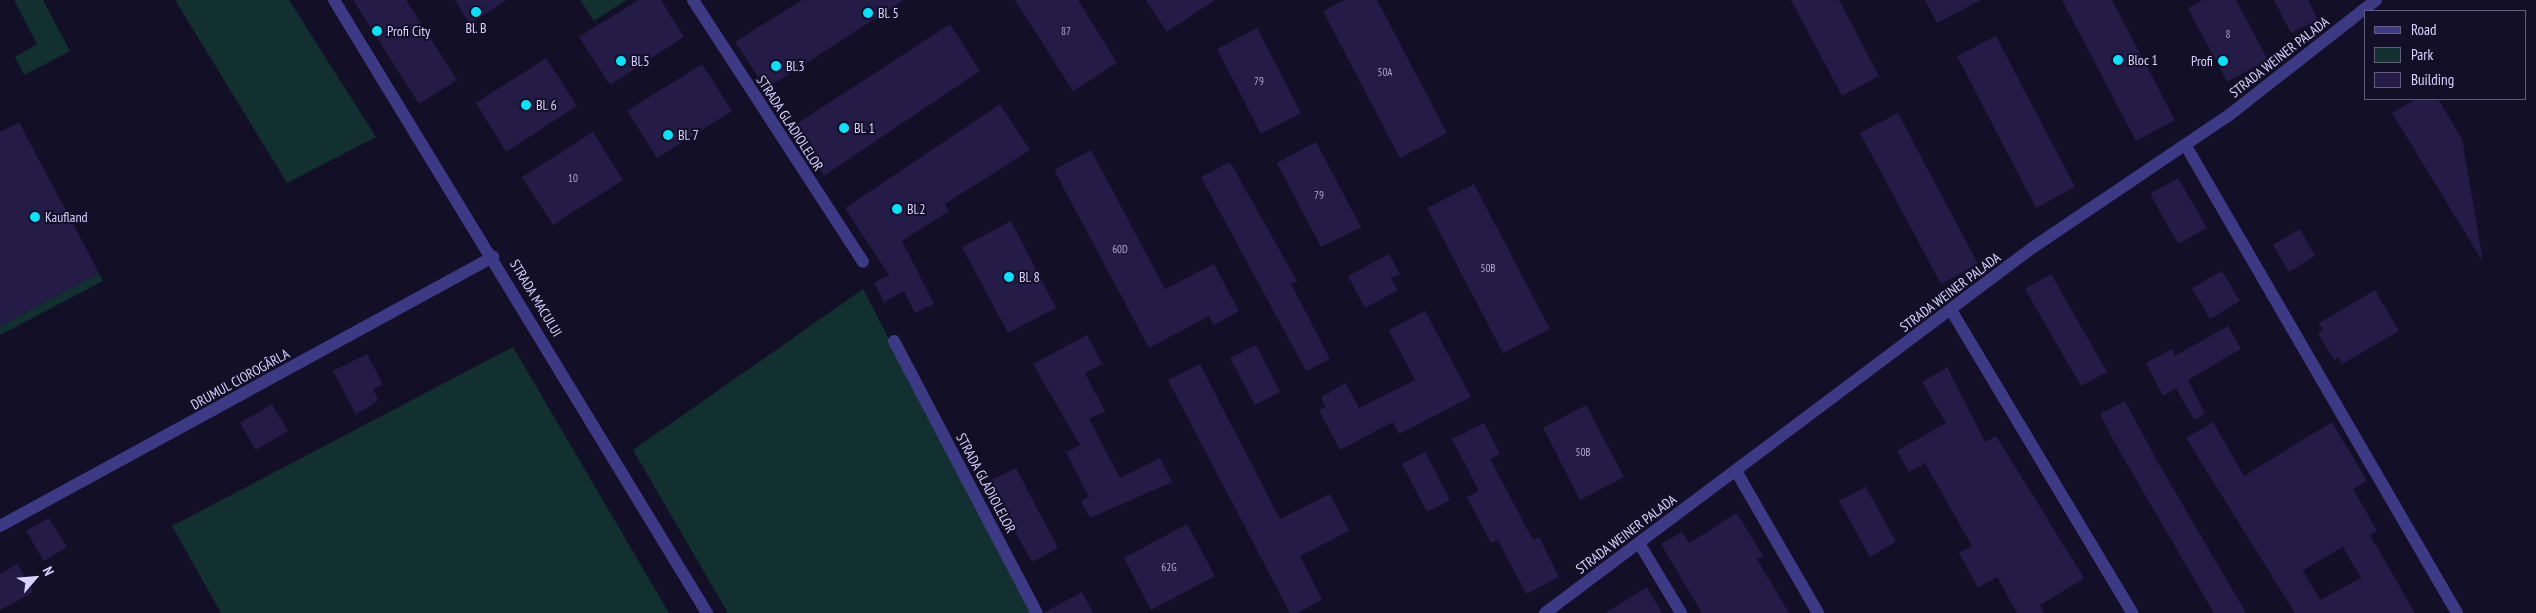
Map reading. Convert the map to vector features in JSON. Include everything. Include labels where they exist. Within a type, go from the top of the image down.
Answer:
[{"type":"street","name":"STRADA MACULUI","points":[[334,0],[493,257],[707,613]]},
{"type":"street","name":"STRADA GLADIOLELOR","points":[[692,0],[863,262]]},
{"type":"street","name":"STRADA WEINER PALADA","points":[[1545,613],[2051,234],[2186,146],[2376,0]]},
{"type":"street","points":[[2186,146],[2457,613]]},
{"type":"street","name":"DRUMUL CIOROGÂRLA","points":[[0,526],[493,257]]},
{"type":"street","points":[[1951,310],[2132,613]]},
{"type":"street","name":"STRADA GLADIOLELOR","points":[[894,341],[1037,613]]},
{"type":"street","points":[[1736,470],[1818,613]]},
{"type":"street","points":[[1639,543],[1681,613]]},
{"type":"green space","points":[[14,0],[43,0],[70,51],[24,75],[15,57],[37,44]]},
{"type":"green space","points":[[175,0],[289,0],[376,137],[287,183]]},
{"type":"green space","points":[[580,0],[627,0],[594,21]]},
{"type":"green space","points":[[99,273],[103,281],[0,335],[0,326]]},
{"type":"green space","points":[[863,289],[1031,613],[728,613],[633,450]]},
{"type":"green space","points":[[513,347],[669,613],[221,613],[172,526]]},
{"type":"building","points":[[353,0],[406,0],[457,80],[419,104]]},
{"type":"building","name":"Bl. B","points":[[455,0],[507,0],[470,24]]},
{"type":"building","name":"Bl.5","points":[[638,0],[661,0],[684,37],[610,85],[579,37]]},
{"type":"building","name":"Bl.3","points":[[802,0],[904,0],[766,89],[735,42]]},
{"type":"building","points":[[1015,0],[1078,0],[1117,63],[1073,91]]},
{"type":"building","points":[[1146,0],[1215,0],[1167,32]]},
{"type":"building","points":[[1345,0],[1377,0],[1447,133],[1400,158],[1323,11]]},
{"type":"building","points":[[1791,0],[1839,0],[1879,76],[1842,96]]},
{"type":"building","points":[[1925,0],[1981,0],[1937,23]]},
{"type":"building","name":"Bloc 1","points":[[2062,0],[2112,0],[2175,120],[2136,141]]},
{"type":"building","points":[[2203,0],[2236,0],[2268,60],[2227,82],[2188,8]]},
{"type":"building","points":[[2274,0],[2308,0],[2318,20],[2291,33]]},
{"type":"building","points":[[950,24],[980,71],[824,176],[792,127]]},
{"type":"building","points":[[1257,28],[1301,113],[1261,134],[1217,49]]},
{"type":"building","points":[[1996,36],[2075,187],[2036,208],[1957,56]]},
{"type":"building","name":"Bl. 6","points":[[546,58],[577,106],[506,152],[476,103]]},
{"type":"building","name":"Bl. 7","points":[[702,64],[732,111],[657,158],[627,111]]},
{"type":"building","points":[[2414,100],[2439,100],[2462,139],[2483,262],[2392,113]]},
{"type":"building","points":[[1000,104],[1030,150],[945,204],[949,211],[902,241],[934,304],[915,313],[904,291],[884,302],[874,283],[889,275],[845,208]]},
{"type":"building","points":[[1898,113],[1978,264],[1941,284],[1860,133]]},
{"type":"building","name":"Kaufland","points":[[19,122],[99,273],[0,326],[0,132]]},
{"type":"building","points":[[593,132],[623,180],[553,225],[522,177]]},
{"type":"building","points":[[1316,142],[1361,227],[1321,247],[1277,163]]},
{"type":"building","points":[[1091,150],[1165,289],[1214,264],[1239,311],[1214,325],[1209,316],[1149,348],[1054,170]]},
{"type":"building","points":[[1230,162],[1297,281],[1291,284],[1330,359],[1306,371],[1201,177]]},
{"type":"building","points":[[2178,178],[2207,228],[2178,244],[2150,194]]},
{"type":"building","points":[[1474,184],[1550,329],[1503,353],[1427,208]]},
{"type":"building","name":"Bl. 8","points":[[1011,221],[1056,308],[1008,333],[962,247]]},
{"type":"building","points":[[2300,229],[2315,256],[2289,272],[2273,245]]},
{"type":"building","points":[[1389,254],[1400,274],[1391,278],[1398,290],[1365,308],[1348,276]]},
{"type":"building","points":[[2222,271],[2240,301],[2210,319],[2192,288]]},
{"type":"building","points":[[2051,274],[2107,372],[2081,386],[2025,289]]},
{"type":"building","points":[[2375,290],[2399,331],[2342,364],[2338,357],[2334,360],[2318,333],[2323,330],[2319,323]]},
{"type":"building","points":[[1425,311],[1471,397],[1399,434],[1393,422],[1340,450],[1319,410],[1326,407],[1321,397],[1346,383],[1359,408],[1415,380],[1389,330]]},
{"type":"building","points":[[2228,326],[2241,349],[2188,380],[2205,414],[2194,420],[2176,388],[2163,396],[2146,363],[2172,349],[2175,356]]},
{"type":"building","points":[[1087,335],[1102,364],[1085,373],[1105,411],[1089,419],[1120,478],[1160,458],[1172,482],[1090,518],[1081,501],[1089,497],[1066,452],[1080,445],[1033,364]]},
{"type":"building","points":[[1256,345],[1280,392],[1255,405],[1230,358]]},
{"type":"building","points":[[367,354],[383,384],[373,389],[378,399],[374,404],[356,414],[333,371]]},
{"type":"building","points":[[1200,364],[1280,519],[1330,494],[1349,531],[1300,556],[1322,600],[1297,613],[1290,613],[1168,380]]},
{"type":"building","points":[[1947,367],[1985,442],[1996,436],[2084,578],[2040,605],[2044,613],[2017,613],[1997,577],[1978,588],[1959,553],[1972,546],[1925,463],[1909,472],[1897,451],[1946,423],[1922,382]]},
{"type":"building","points":[[2125,401],[2156,459],[2246,613],[2214,613],[2113,440],[2100,414]]},
{"type":"building","points":[[272,404],[288,431],[256,450],[240,423]]},
{"type":"building","points":[[1586,405],[1624,477],[1580,500],[1543,428]]},
{"type":"building","points":[[2213,422],[2244,476],[2332,422],[2367,481],[2353,489],[2377,531],[2370,535],[2415,613],[2295,613],[2186,438]],"holes":[[[2343,547],[2361,578],[2320,600],[2303,570]]]},
{"type":"building","points":[[1484,423],[1500,454],[1490,459],[1533,540],[1539,537],[1559,577],[1526,594],[1498,540],[1491,543],[1467,497],[1479,491],[1452,439]]},
{"type":"building","points":[[1425,452],[1450,500],[1427,512],[1402,464]]},
{"type":"building","points":[[1016,468],[1058,548],[1032,562],[987,482]]},
{"type":"building","points":[[1866,487],[1896,542],[1870,557],[1839,501]]},
{"type":"building","points":[[1737,513],[1763,556],[1757,559],[1789,613],[1702,613],[1661,544],[1682,532],[1689,543]]},
{"type":"building","points":[[49,518],[67,547],[44,561],[26,531]]},
{"type":"building","points":[[1187,524],[1215,576],[1151,610],[1124,558]]},
{"type":"building","points":[[17,564],[33,592],[0,610],[0,574]]},
{"type":"building","points":[[1647,587],[1662,613],[1605,613]]},
{"type":"building","points":[[1082,592],[1093,613],[1045,613],[1045,612]]},
{"type":"place","name":"Bl. B","points":[[476,12]]},
{"type":"place","name":"Bl. 5","points":[[868,13]]},
{"type":"place","name":"Profi City","points":[[377,31]]},
{"type":"place","name":"Bloc 1","points":[[2118,60]]},
{"type":"place","name":"Bl.5","points":[[621,61]]},
{"type":"place","name":"Profi","points":[[2223,61]]},
{"type":"place","name":"Bl.3","points":[[776,66]]},
{"type":"place","name":"Bl. 6","points":[[526,105]]},
{"type":"place","name":"Bl. 1","points":[[844,128]]},
{"type":"place","name":"Bl. 7","points":[[668,135]]},
{"type":"place","name":"Bl.2","points":[[897,209]]},
{"type":"place","name":"Kaufland","points":[[35,217]]},
{"type":"place","name":"Bl. 8","points":[[1009,277]]}]
